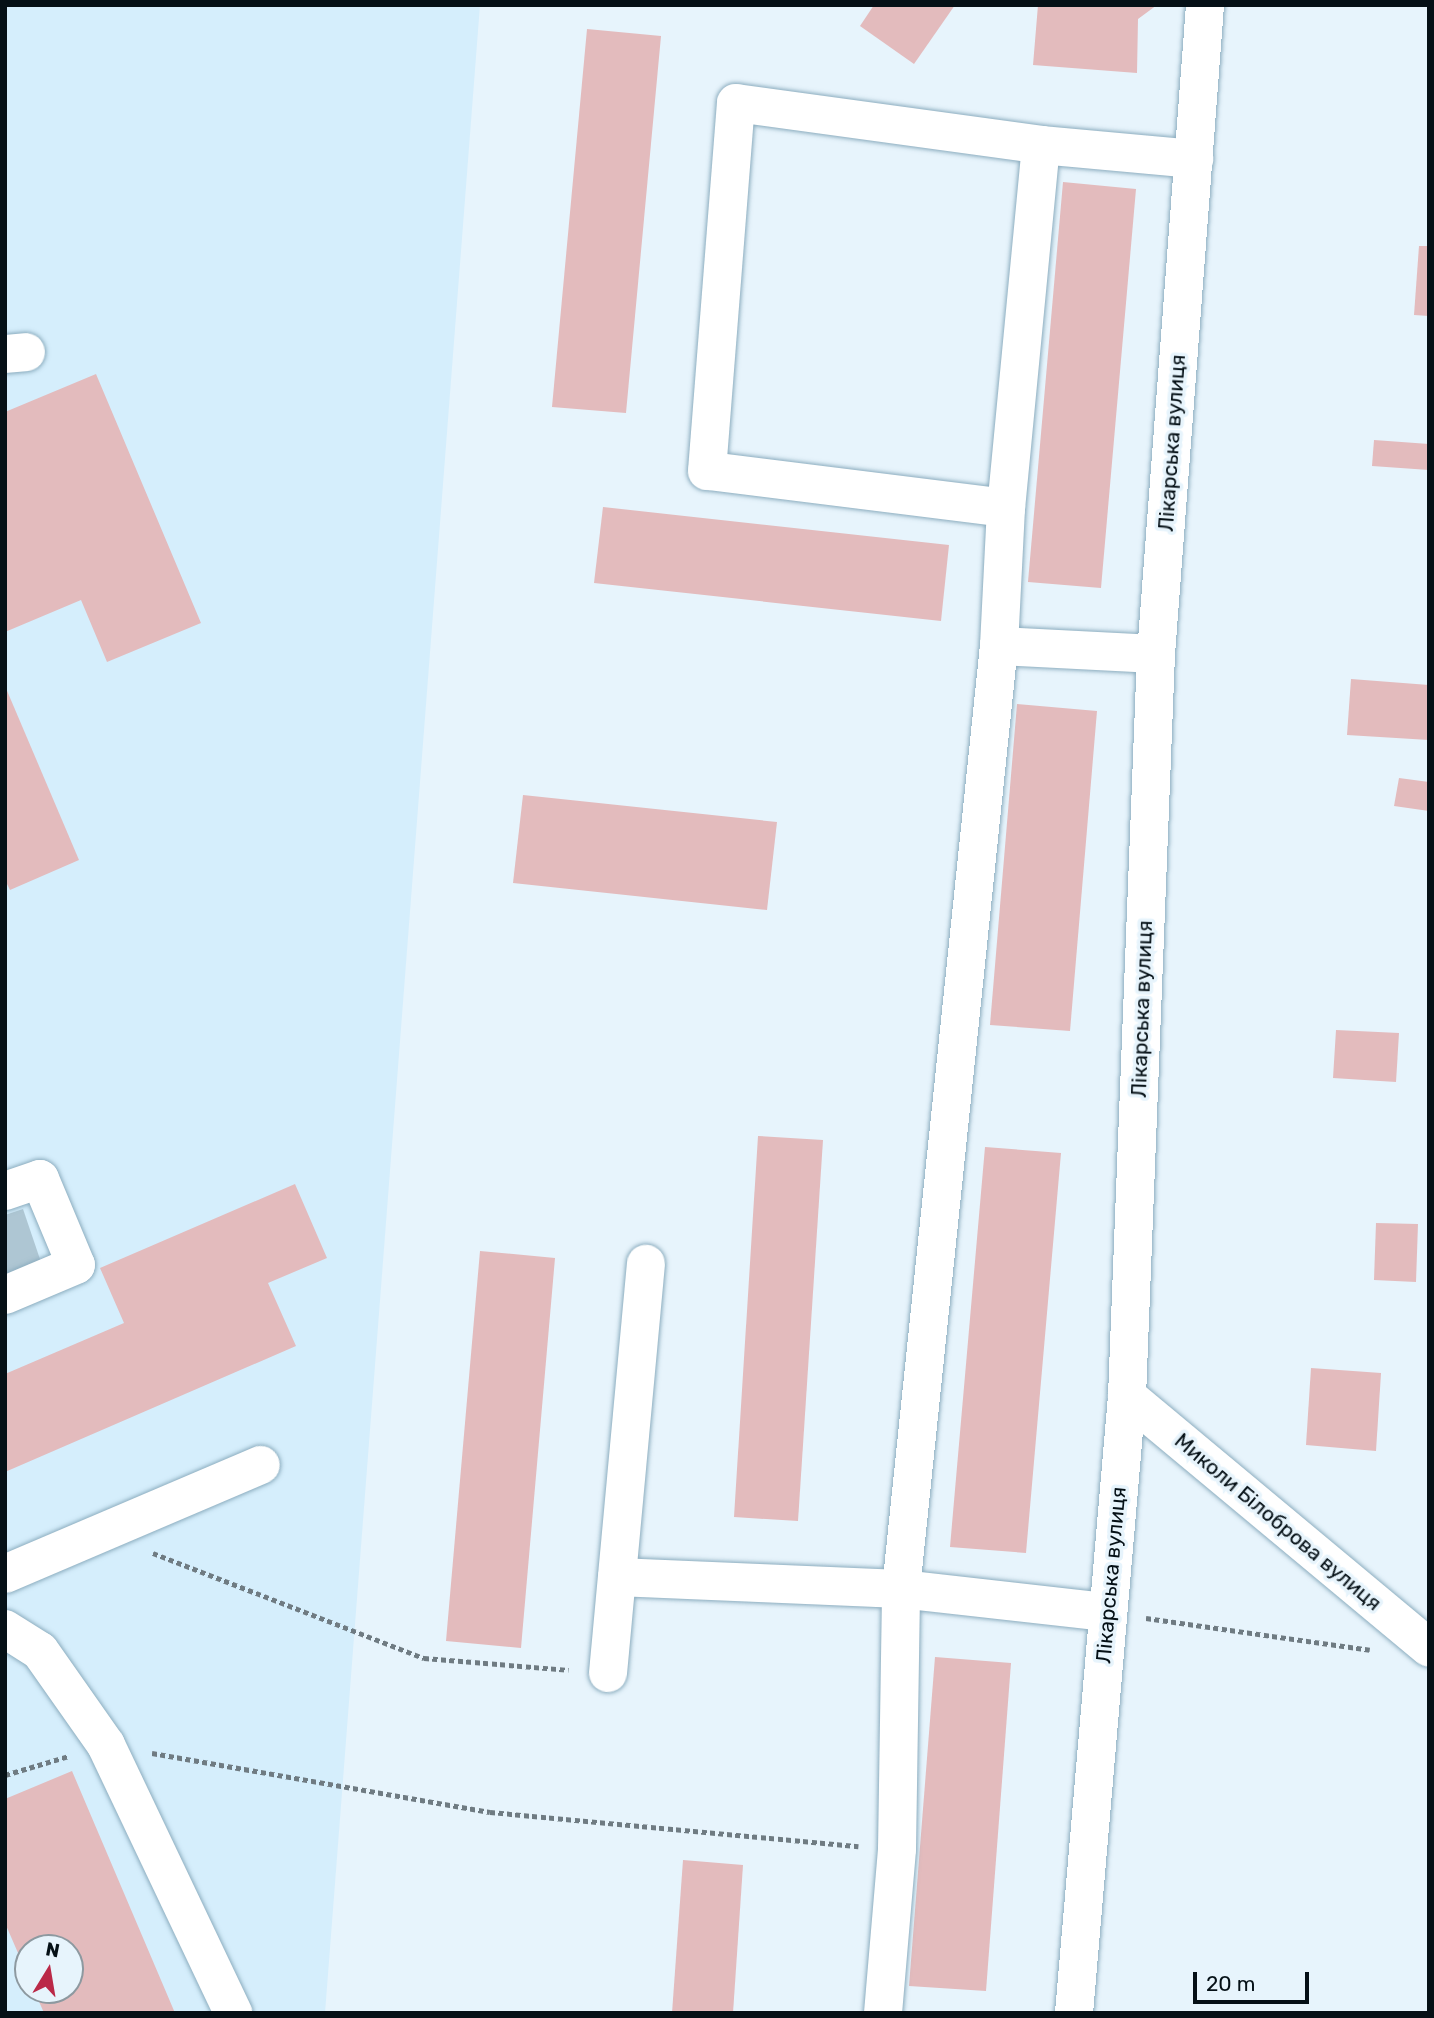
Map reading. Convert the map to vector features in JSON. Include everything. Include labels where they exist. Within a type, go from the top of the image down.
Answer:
[{"type":"street","name":"Лікарська вулиця","points":[[1073,2013],[1127,1396],[1156,654],[1205,5]]},
{"type":"street","points":[[1006,508],[707,471],[736,103],[1041,145],[1194,159]]},
{"type":"street","points":[[883,2013],[897,1849],[901,1589],[999,646],[1006,508],[1041,145]]},
{"type":"street","points":[[999,646],[1156,654]]},
{"type":"street","points":[[5,1191],[40,1179],[76,1265],[5,1294]]},
{"type":"street","points":[[608,1673],[646,1264]]},
{"type":"street","name":"Миколи Білоброва вулиця","points":[[1127,1396],[1429,1648]]},
{"type":"street","points":[[5,1574],[261,1465]]},
{"type":"street","points":[[617,1577],[901,1589],[1107,1612]]},
{"type":"street","points":[[5,1629],[40,1651],[106,1745],[233,2013]]},
{"type":"path","points":[[104,1534],[424,1658],[608,1673]]},
{"type":"path","points":[[1107,1612],[1375,1651]]},
{"type":"path","points":[[5,1775],[106,1745],[490,1812],[897,1849]]},
{"type":"shaded area","points":[[5,5],[480,5],[325,2013],[5,2013]]},
{"type":"shaded area","points":[[23,1209],[44,1271],[5,1285],[5,1215]]},
{"type":"building","points":[[874,5],[955,5],[914,64],[860,26]]},
{"type":"building","points":[[1038,5],[1157,5],[1138,19],[1137,73],[1033,65]]},
{"type":"building","points":[[587,29],[661,36],[626,413],[552,407]]},
{"type":"building","points":[[1063,182],[1136,189],[1101,588],[1028,582]]},
{"type":"building","points":[[1419,246],[1429,246],[1429,316],[1414,315]]},
{"type":"building","points":[[96,374],[201,623],[107,662],[81,600],[5,632],[5,412]]},
{"type":"building","points":[[1374,440],[1429,444],[1429,470],[1372,466]]},
{"type":"building","points":[[603,507],[949,545],[941,621],[594,583]]},
{"type":"building","points":[[1351,679],[1429,685],[1429,740],[1347,735]]},
{"type":"building","points":[[5,686],[79,860],[10,890],[5,880]]},
{"type":"building","points":[[1017,704],[1097,711],[1070,1031],[990,1025]]},
{"type":"building","points":[[1399,778],[1429,782],[1429,811],[1394,806]]},
{"type":"building","points":[[523,795],[777,822],[767,910],[513,883]]},
{"type":"building","points":[[1336,1030],[1399,1033],[1396,1082],[1333,1078]]},
{"type":"building","points":[[758,1136],[823,1140],[798,1521],[734,1517]]},
{"type":"building","points":[[985,1147],[1061,1153],[1026,1553],[950,1547]]},
{"type":"building","points":[[295,1184],[327,1258],[268,1283],[296,1346],[5,1472],[5,1374],[124,1323],[100,1268]]},
{"type":"building","points":[[1376,1223],[1418,1224],[1416,1282],[1374,1280]]},
{"type":"building","points":[[480,1251],[555,1258],[521,1648],[446,1641]]},
{"type":"building","points":[[1311,1368],[1381,1373],[1376,1451],[1306,1445]]},
{"type":"building","points":[[935,1657],[1011,1663],[986,1991],[909,1986]]},
{"type":"building","points":[[72,1771],[175,2013],[44,2013],[40,2004],[84,2004],[84,1934],[14,1934],[14,1944],[5,1923],[5,1799]]},
{"type":"building","points":[[683,1860],[743,1865],[733,2013],[672,2013]]}]
